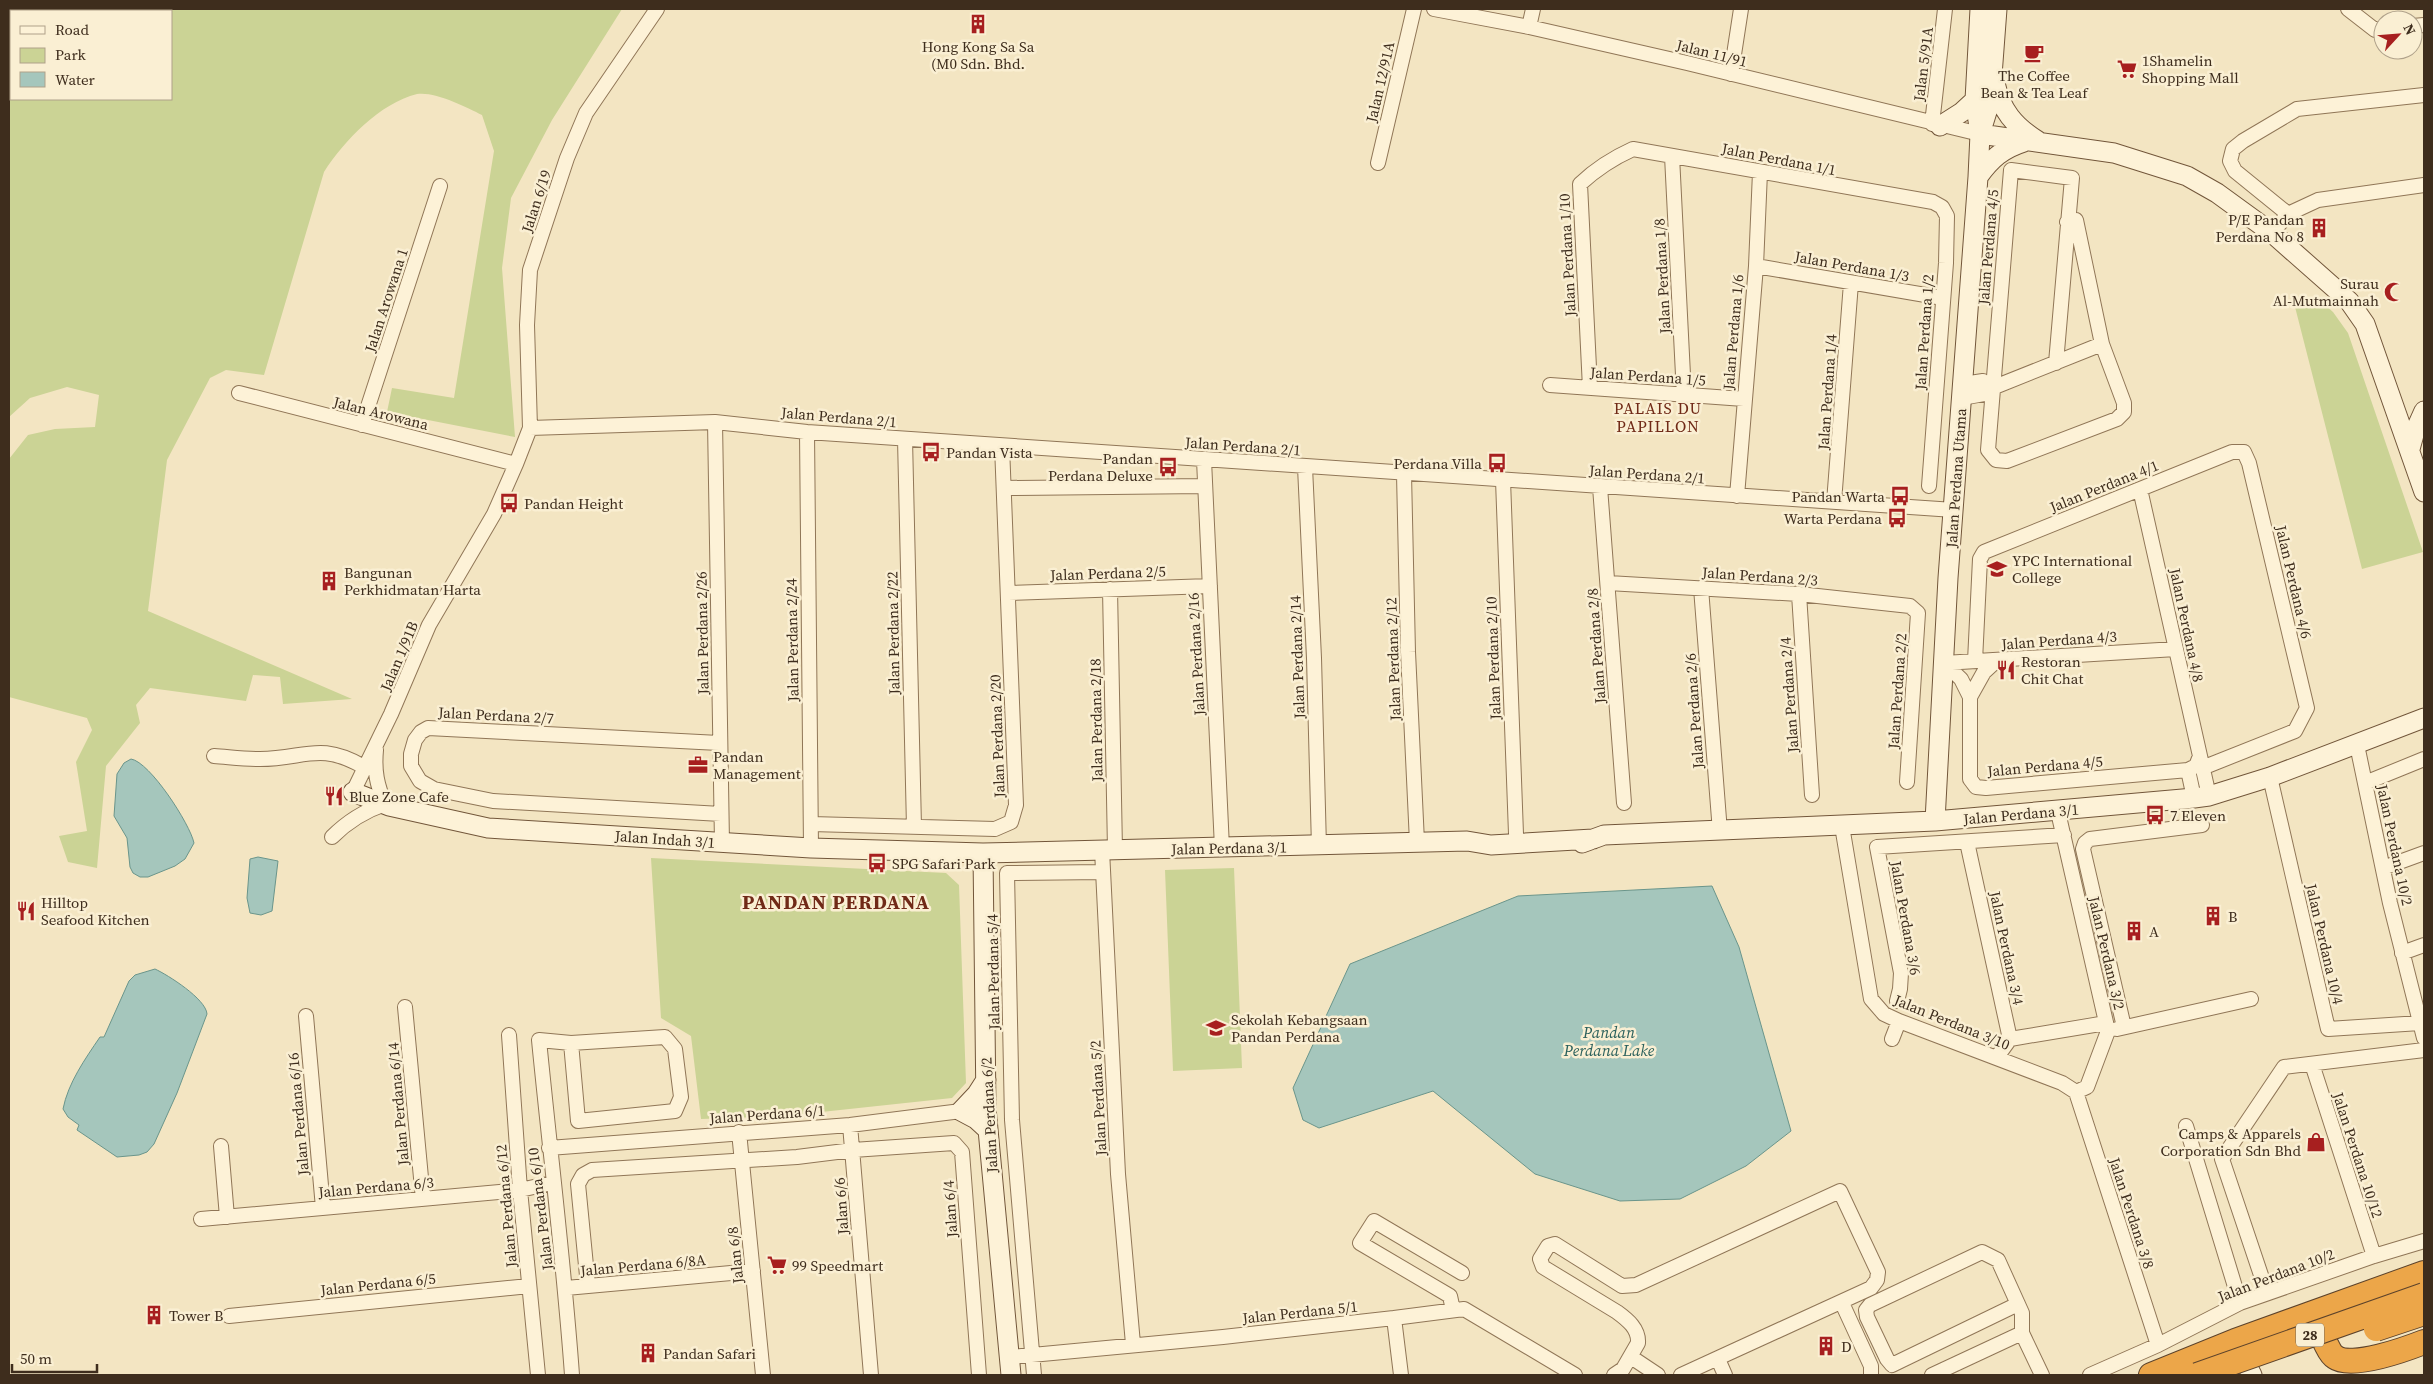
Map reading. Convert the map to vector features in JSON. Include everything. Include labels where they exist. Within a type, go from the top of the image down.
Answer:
[{"type":"highway","points":[[2151,1375],[2333,1304],[2424,1273]]},
{"type":"highway","name":"28","points":[[2196,1375],[2424,1295]]},
{"type":"highway","points":[[2333,1304],[2322,1320],[2324,1341],[2334,1357],[2347,1361],[2415,1345]]},
{"type":"highway","name":"28","points":[[2245,1375],[2424,1313]]},
{"type":"highway","points":[[2373,1375],[2385,1363],[2415,1345]]},
{"type":"street","name":"Jalan 6/19","points":[[530,428],[527,325],[530,270],[567,158],[586,113],[657,9]]},
{"type":"street","name":"Jalan 12/91A","points":[[1378,163],[1414,9]]},
{"type":"street","name":"Jalan 11/91","points":[[1434,9],[1530,28],[1731,74],[1936,125],[1980,134]]},
{"type":"street","points":[[1530,28],[1533,9]]},
{"type":"street","points":[[1731,74],[1740,9]]},
{"type":"street","name":"Jalan 5/91A","points":[[1936,125],[1945,9]]},
{"type":"street","name":"Jalan Perdana Utama","points":[[1935,821],[1954,510],[1978,177],[1980,134],[1975,100],[1980,9]]},
{"type":"street","name":"Jalan Perdana Utama","points":[[1980,134],[1990,102],[1997,9]]},
{"type":"street","points":[[2348,9],[2373,28]]},
{"type":"street","points":[[1993,72],[1998,95],[2009,118],[2033,142]]},
{"type":"street","points":[[2288,214],[2235,172],[2230,162],[2234,149],[2243,141],[2297,109],[2424,95]]},
{"type":"street","points":[[1936,125],[1962,112],[1975,100]]},
{"type":"street","points":[[1980,134],[2114,153],[2187,176],[2217,193],[2272,233],[2358,312],[2366,326],[2400,417],[2424,492]]},
{"type":"street","points":[[1978,177],[1994,156],[2008,148],[2033,142]]},
{"type":"street","name":"Jalan Perdana 1/1","points":[[1633,149],[1918,200]]},
{"type":"street","name":"Jalan Perdana 1/10","points":[[1590,388],[1580,184],[1605,164],[1633,149]]},
{"type":"street","name":"Jalan Perdana 1/8","points":[[1672,156],[1684,395]]},
{"type":"street","name":"Jalan Perdana 4/5","points":[[1992,388],[2011,170],[2072,178],[2068,222]]},
{"type":"street","name":"Jalan Perdana 1/6","points":[[1737,496],[1756,266],[1760,172]]},
{"type":"street","points":[[2272,233],[2288,214],[2318,200],[2424,184]]},
{"type":"street","name":"Jalan Arowana 1","points":[[362,424],[440,186]]},
{"type":"street","name":"Jalan Perdana 1/2","points":[[1918,200],[1933,202],[1942,207],[1947,216],[1943,298],[1928,486]]},
{"type":"street","points":[[1992,388],[1988,450],[1996,460],[2007,461],[2117,419],[2124,412],[2124,403],[2102,344],[2076,220],[2068,222],[2056,363]]},
{"type":"street","name":"Jalan Perdana 1/3","points":[[1756,266],[1852,284],[1943,298]]},
{"type":"street","name":"Jalan Perdana 1/4","points":[[1834,502],[1852,284]]},
{"type":"street","points":[[1962,391],[1984,394],[1992,388],[2102,344]]},
{"type":"street","name":"Jalan Perdana 1/5","points":[[1550,385],[1744,399]]},
{"type":"street","name":"Jalan Arowana","points":[[238,393],[516,464]]},
{"type":"street","points":[[2400,417],[2424,404]]},
{"type":"street","points":[[2410,449],[2415,431],[2424,411]]},
{"type":"street","name":"Jalan Perdana 2/1","points":[[530,428],[715,422],[807,432],[1002,446],[1954,510]]},
{"type":"street","name":"Jalan Perdana 2/26","points":[[715,422],[722,843]]},
{"type":"street","name":"Jalan 1/91B","points":[[353,792],[377,744],[429,626],[494,514],[530,428]]},
{"type":"street","name":"Jalan Perdana 2/24","points":[[807,432],[811,848]]},
{"type":"street","name":"Jalan Perdana 2/22","points":[[905,439],[914,827]]},
{"type":"street","name":"Jalan Perdana 2/20","points":[[811,824],[995,829],[1011,822],[1016,806],[1002,446]]},
{"type":"street","name":"Jalan Perdana 4/1","points":[[1975,661],[1980,559],[1984,552],[2232,452],[2244,452]]},
{"type":"street","name":"Jalan Perdana 4/6","points":[[2244,452],[2250,463],[2306,708],[2302,720]]},
{"type":"street","name":"Jalan Perdana 2/16","points":[[1204,460],[1222,848]]},
{"type":"street","name":"Jalan Perdana 2/14","points":[[1305,466],[1319,846]]},
{"type":"street","name":"Jalan Perdana 2/12","points":[[1404,474],[1408,652],[1417,842]]},
{"type":"street","name":"Jalan Perdana 2/10","points":[[1504,480],[1516,834]]},
{"type":"street","points":[[1004,488],[1205,486]]},
{"type":"street","name":"Jalan Perdana 2/8","points":[[1600,487],[1624,803]]},
{"type":"street","name":"Jalan Perdana 4/8","points":[[2140,488],[2176,649],[2201,797]]},
{"type":"street","name":"Jalan Perdana 2/3","points":[[1608,583],[1799,594],[1910,606]]},
{"type":"street","name":"Jalan Perdana 2/5","points":[[1008,593],[1210,586]]},
{"type":"street","name":"Jalan Perdana 2/6","points":[[1701,588],[1720,832]]},
{"type":"street","name":"Jalan Perdana 2/18","points":[[1108,850],[1110,589]]},
{"type":"street","name":"Jalan Perdana 2/4","points":[[1799,594],[1812,795]]},
{"type":"street","name":"Jalan Perdana 2/2","points":[[1907,782],[1918,613],[1910,606]]},
{"type":"street","name":"Jalan Perdana 4/3","points":[[1944,663],[2176,649]]},
{"type":"street","name":"Jalan Perdana 4/5","points":[[1996,660],[1984,672],[1970,697],[1970,779],[1976,787],[1986,788],[2197,765],[2295,731],[2302,720]]},
{"type":"street","points":[[1944,663],[1961,679],[1970,697]]},
{"type":"street","name":"Jalan Perdana 3/1","points":[[983,853],[1319,846],[1417,842],[1483,843],[1502,851],[1576,845],[1599,837],[1935,821],[2058,812],[2201,797],[2270,777],[2424,718]]},
{"type":"street","name":"Jalan Perdana 2/7","points":[[719,743],[428,728],[421,732],[415,740],[411,754],[411,766],[420,781],[434,789],[494,801],[721,814]]},
{"type":"street","points":[[332,837],[356,816],[385,804],[378,786],[374,767],[377,744]]},
{"type":"street","name":"Jalan Perdana 10/2","points":[[2357,745],[2402,953],[2424,1038]]},
{"type":"street","points":[[214,756],[260,759],[324,752],[348,758],[364,767]]},
{"type":"street","points":[[2365,783],[2424,760]]},
{"type":"street","name":"Jalan Perdana 10/4","points":[[2270,777],[2328,1030],[2420,1023]]},
{"type":"street","name":"Jalan Indah 3/1","points":[[353,792],[385,804],[488,828],[811,848],[983,853]]},
{"type":"street","name":"Jalan Perdana 3/2","points":[[2058,812],[2107,1027],[2086,1087],[2076,1092]]},
{"type":"street","points":[[2124,1027],[2083,849],[2085,843],[2090,839],[2202,825]]},
{"type":"street","name":"Jalan Perdana 3/10","points":[[1842,826],[1869,993],[1877,1007],[1899,1021],[2062,1083],[2076,1092]]},
{"type":"street","name":"Jalan Perdana 3/1","points":[[1483,843],[1490,836],[1516,834],[1594,831],[1599,837]]},
{"type":"street","name":"Jalan Perdana 3/6","points":[[1897,1001],[1901,974],[1877,847],[2064,835]]},
{"type":"street","name":"Jalan Perdana 3/4","points":[[1967,842],[2010,1040]]},
{"type":"street","name":"Jalan Perdana 5/2","points":[[1108,850],[1103,872],[1118,1174],[1133,1344]]},
{"type":"street","name":"Jalan Perdana 6/2","points":[[983,853],[986,1108],[1011,1366]]},
{"type":"street","points":[[2383,868],[2424,853]]},
{"type":"street","name":"Jalan Perdana 5/4","points":[[1034,1375],[1012,1120],[1007,873],[1103,872]]},
{"type":"street","points":[[2402,953],[2424,945]]},
{"type":"street","points":[[1997,1057],[2010,1040],[2107,1027],[2124,1027],[2251,999]]},
{"type":"street","name":"Jalan Perdana 6/14","points":[[405,1007],[422,1199]]},
{"type":"street","name":"Jalan Perdana 6/16","points":[[306,1016],[323,1208]]},
{"type":"street","points":[[1892,1039],[1899,1021]]},
{"type":"street","name":"Jalan Perdana 6/12","points":[[509,1035],[520,1190],[538,1375]]},
{"type":"street","points":[[665,1037],[675,1049],[681,1097],[675,1111],[578,1121],[571,1043],[665,1037]]},
{"type":"street","name":"Jalan Perdana 6/10","points":[[571,1043],[538,1040],[552,1182],[566,1288],[572,1375]]},
{"type":"street","points":[[2267,1293],[2222,1159],[2284,1067],[2424,1050]]},
{"type":"street","name":"Jalan Perdana 10/12","points":[[2312,1064],[2374,1256]]},
{"type":"street","points":[[986,1080],[977,1094],[960,1111],[976,1119],[988,1130]]},
{"type":"street","name":"Jalan Perdana 3/8","points":[[2076,1092],[2158,1344]]},
{"type":"street","name":"Jalan Perdana 6/1","points":[[549,1148],[850,1125],[986,1108]]},
{"type":"street","name":"Jalan 6/6","points":[[850,1125],[871,1375]]},
{"type":"street","points":[[2186,1126],[2240,1303]]},
{"type":"street","name":"Jalan 6/8","points":[[739,1132],[763,1375]]},
{"type":"street","name":"Jalan 6/4","points":[[853,1150],[954,1143],[962,1152],[979,1375]]},
{"type":"street","points":[[221,1146],[228,1217]]},
{"type":"street","points":[[588,1286],[578,1184],[583,1175],[592,1170],[797,1157],[853,1150]]},
{"type":"street","name":"Jalan Perdana 6/3","points":[[201,1219],[520,1190],[552,1182]]},
{"type":"street","points":[[1658,1375],[1623,1369],[1638,1343],[1638,1337],[1632,1325],[1617,1312],[1542,1267],[1540,1259],[1548,1246],[1555,1244],[1622,1286],[1636,1285],[1840,1191],[1878,1272],[1877,1280],[1871,1288],[1842,1303],[1681,1375]]},
{"type":"street","points":[[1453,1310],[1450,1296],[1360,1243],[1374,1221],[1462,1273]]},
{"type":"street","name":"Jalan Perdana 10/2","points":[[2090,1375],[2240,1303],[2374,1256],[2424,1242]]},
{"type":"street","points":[[2018,1304],[1892,1365],[1887,1359],[1867,1318],[1867,1307],[1870,1305],[1982,1252],[1998,1260],[2018,1304],[2022,1313],[2022,1333],[2042,1375]]},
{"type":"street","name":"Jalan Perdana 6/8A","points":[[566,1288],[753,1271]]},
{"type":"street","name":"Jalan Perdana 6/5","points":[[229,1316],[529,1286]]},
{"type":"street","points":[[1438,1312],[1437,1300],[1441,1291]]},
{"type":"street","points":[[1842,1303],[1870,1366],[1871,1375]]},
{"type":"street","name":"Jalan Perdana 5/1","points":[[1011,1366],[1032,1355],[1394,1318],[1464,1309],[1575,1375]]},
{"type":"street","points":[[1394,1318],[1401,1375]]},
{"type":"street","points":[[1932,1375],[2022,1333]]},
{"type":"street","points":[[2235,1341],[2252,1375]]},
{"type":"street","points":[[2211,1350],[2223,1375]]},
{"type":"street","points":[[1718,1359],[1726,1375]]},
{"type":"green space","points":[[9,9],[622,9],[552,120],[511,198],[502,268],[515,437],[387,412],[392,388],[454,398],[494,151],[482,115],[450,100],[432,95],[417,94],[403,99],[377,114],[352,136],[324,172],[264,375],[226,370],[210,378],[167,460],[148,611],[352,699],[283,704],[280,677],[253,675],[246,701],[150,688],[136,705],[140,723],[106,766],[97,868],[68,862],[59,836],[87,831],[76,762],[92,730],[87,718],[9,697],[9,459],[28,435],[55,429],[95,427],[99,395],[67,387],[30,398],[9,417]]},
{"type":"green space","points":[[2316,297],[2333,312],[2348,333],[2423,552],[2362,569],[2294,303]]},
{"type":"green space","points":[[651,858],[946,873],[959,885],[966,1083],[952,1098],[784,1116],[701,1119],[691,1036],[661,1018]]},
{"type":"green space","points":[[1234,868],[1242,1068],[1173,1071],[1165,870]]},
{"type":"water","points":[[131,759],[148,771],[168,795],[185,822],[194,843],[185,859],[175,866],[148,877],[140,877],[133,873],[130,867],[127,838],[114,816],[117,774],[124,763]]},
{"type":"water","points":[[258,857],[278,861],[272,911],[261,915],[250,913],[247,898],[250,859]]},
{"type":"water","name":"Pandan Perdana Lake","points":[[1712,886],[1739,947],[1791,1131],[1746,1166],[1680,1199],[1620,1201],[1535,1174],[1433,1091],[1319,1128],[1303,1120],[1293,1088],[1350,964],[1518,896]]},
{"type":"water","points":[[155,969],[194,995],[205,1008],[207,1014],[177,1093],[154,1144],[147,1152],[139,1155],[117,1157],[77,1130],[79,1125],[68,1117],[63,1109],[65,1099],[83,1063],[100,1037],[104,1037],[129,981],[135,975]]},
{"type":"place","name":"Hong Kong Sa Sa (M0 Sdn. Bhd.","points":[[978,24]]},
{"type":"place","name":"The Coffee Bean & Tea Leaf","points":[[2034,53]]},
{"type":"place","name":"1Shamelin Shopping Mall","points":[[2127,69]]},
{"type":"place","name":"P/E Pandan Perdana No 8","points":[[2319,228]]},
{"type":"place","name":"Surau Al-Mutmainnah","points":[[2394,292]]},
{"type":"place","name":"Pandan Vista","points":[[931,452]]},
{"type":"place","name":"Perdana Villa","points":[[1497,463]]},
{"type":"place","name":"Pandan Perdana Deluxe","points":[[1168,467]]},
{"type":"place","name":"Pandan Warta","points":[[1900,496]]},
{"type":"place","name":"Pandan Height","points":[[509,503]]},
{"type":"place","name":"Warta Perdana","points":[[1897,518]]},
{"type":"place","name":"YPC International College","points":[[1997,569]]},
{"type":"place","name":"Bangunan Perkhidmatan Harta","points":[[329,581]]},
{"type":"place","name":"Restoran Chit Chat","points":[[2006,670]]},
{"type":"place","name":"Pandan Management","points":[[698,765]]},
{"type":"place","name":"Blue Zone Cafe","points":[[334,796]]},
{"type":"place","name":"7 Eleven","points":[[2155,815]]},
{"type":"place","name":"SPG Safari Park","points":[[877,863]]},
{"type":"place","name":"Hilltop Seafood Kitchen","points":[[26,911]]},
{"type":"place","name":"B","points":[[2213,916]]},
{"type":"place","name":"A","points":[[2134,931]]},
{"type":"place","name":"Sekolah Kebangsaan Pandan Perdana","points":[[1216,1028]]},
{"type":"place","name":"Camps & Apparels Corporation Sdn Bhd","points":[[2316,1142]]},
{"type":"place","name":"99 Speedmart","points":[[777,1265]]},
{"type":"place","name":"Tower B","points":[[154,1315]]},
{"type":"place","name":"D","points":[[1826,1346]]},
{"type":"place","name":"Pandan Safari","points":[[648,1353]]},
{"type":"district","name":"PALAIS DU PAPILLON","points":[[1658,417]]},
{"type":"district","name":"PANDAN PERDANA","points":[[836,902]]}]
